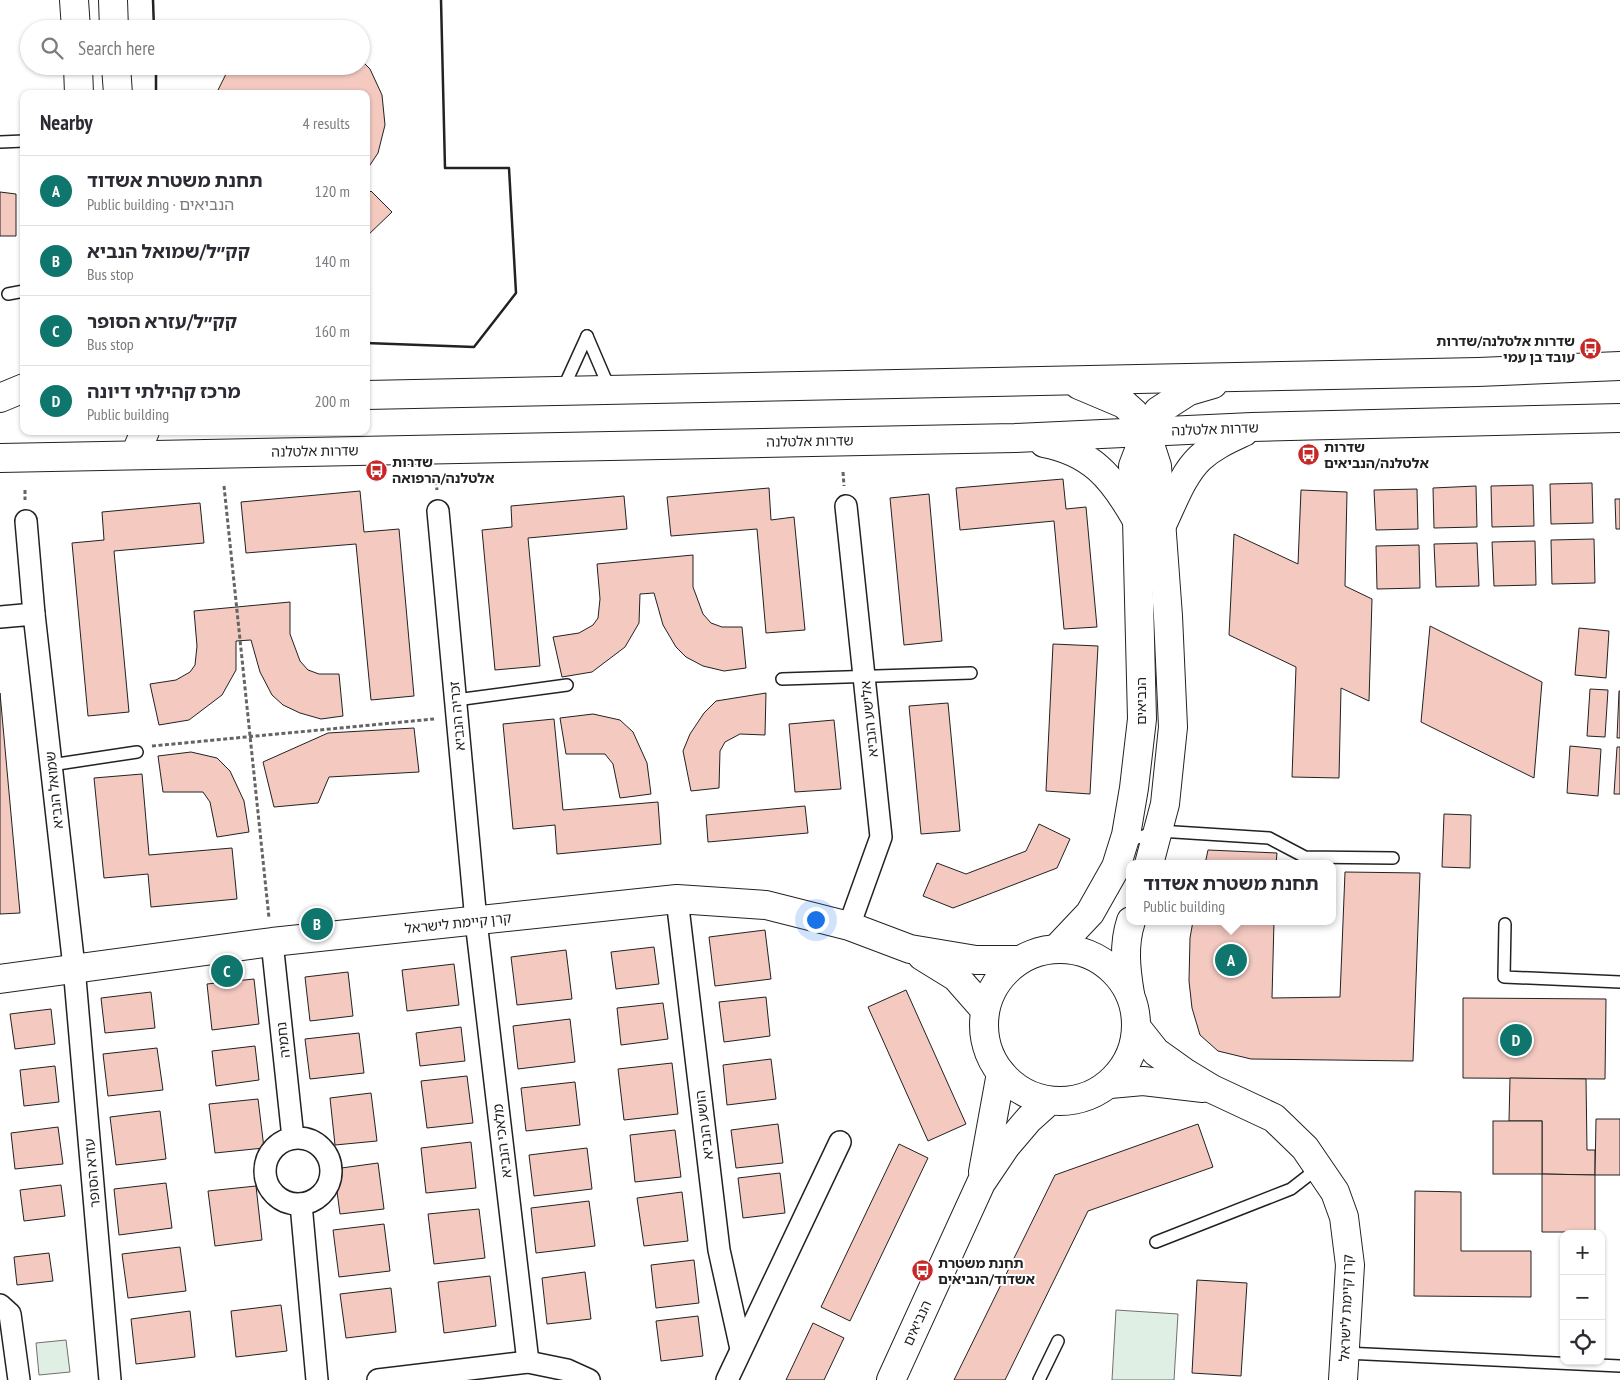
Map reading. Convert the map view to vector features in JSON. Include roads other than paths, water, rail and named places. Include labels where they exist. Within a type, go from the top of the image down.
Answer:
[{"type":"street","points":[[74,0],[75,20]]},
{"type":"street","points":[[113,0],[114,20]]},
{"type":"street","points":[[78,75],[79,90]]},
{"type":"street","points":[[117,75],[118,90]]},
{"type":"street","points":[[370,395],[1478,372],[1620,366]]},
{"type":"street","points":[[1146,432],[1158,412],[1173,400],[1189,391],[1234,377]]},
{"type":"street","name":"הנביאים","points":[[1056,949],[1090,913],[1109,881],[1122,847],[1139,759],[1149,524],[1157,466],[1146,432],[1134,413],[1124,404],[1068,381]]},
{"type":"street","points":[[0,398],[20,390]]},
{"type":"street","points":[[0,403],[20,403]]},
{"type":"street","name":"שדרות אלטלנה","points":[[0,458],[135,439],[1015,438],[1252,428],[1620,418]]},
{"type":"street","points":[[1015,438],[1060,447],[1077,453],[1095,463],[1149,524],[1199,459],[1213,448],[1252,428]]},
{"type":"street","name":"אלישע הנביא","points":[[846,506],[882,837],[849,926]]},
{"type":"street","name":"זכריה הנביא","points":[[438,511],[476,921]]},
{"type":"street","name":"שמואל הנביא","points":[[26,521],[34,614],[74,967]]},
{"type":"street","name":"הנביאים","points":[[1149,524],[1168,616],[1173,727],[1165,804],[1150,860]]},
{"type":"street","points":[[0,617],[34,614]]},
{"type":"street","name":"קרן קיימת לישראל","points":[[0,979],[74,967],[272,942],[677,899],[766,905],[849,926],[910,949],[956,977],[986,1010]]},
{"type":"street","name":"הושע הנביא","points":[[677,899],[719,1250],[742,1349]]},
{"type":"street","name":"מלאכי הנביא","points":[[476,921],[528,1362]]},
{"type":"street","points":[[1130,925],[1126,944],[1126,967],[1130,994],[1136,1011],[1137,1028],[1134,1049],[1124,1068],[1110,1084],[1085,1098],[1071,1101],[1049,1101],[1031,1096],[1014,1086],[1001,1073],[986,1044],[984,1027],[986,1010],[992,991],[1004,974],[1020,960],[1037,952],[1056,949],[1074,950],[1092,956],[1107,965],[1120,978],[1130,994]]},
{"type":"street","name":"נחמיה","points":[[272,942],[293,1138]]},
{"type":"street","name":"קרן קיימת לישראל","points":[[910,949],[976,960],[1020,960]]},
{"type":"street","name":"עזרא הסופר","points":[[74,967],[110,1380]]},
{"type":"street","name":"קרן קיימת לישראל","points":[[1137,1028],[1156,1052],[1212,1089],[1274,1118],[1305,1148],[1320,1166],[1335,1192],[1344,1217],[1350,1264],[1343,1380]]},
{"type":"street","name":"הנביאים","points":[[981,1183],[1001,1073]]},
{"type":"street","name":"קרן קיימת לישראל","points":[[1110,1084],[1143,1081],[1212,1089]]},
{"type":"street","name":"הנביאים","points":[[891,1380],[981,1183],[1006,1146],[1029,1119],[1049,1101]]},
{"type":"street","points":[[293,1138],[304,1138],[322,1148],[331,1167],[330,1178],[324,1192],[312,1202],[302,1204],[281,1200],[273,1194],[264,1175],[265,1165],[275,1147],[293,1138]]},
{"type":"street","points":[[727,1380],[840,1142]]},
{"type":"street","points":[[302,1204],[317,1380]]},
{"type":"street","points":[[0,1305],[10,1314],[19,1380]]},
{"type":"street","points":[[378,1380],[528,1362],[566,1370],[589,1380]]},
{"type":"lane","points":[[0,142],[20,141]]},
{"type":"lane","points":[[8,294],[20,292]]},
{"type":"lane","points":[[562,391],[588,336],[605,378],[614,390]]},
{"type":"lane","points":[[782,678],[971,673]]},
{"type":"lane","points":[[457,709],[567,685]]},
{"type":"lane","points":[[51,765],[137,752]]},
{"type":"lane","points":[[1122,847],[1134,839],[1159,831],[1269,838],[1305,857],[1393,858]]},
{"type":"lane","points":[[1505,924],[1504,977],[1620,982]]},
{"type":"lane","points":[[1156,1242],[1291,1189],[1320,1166]]},
{"type":"lane","points":[[1039,1380],[1058,1341]]},
{"type":"lane","points":[[1344,1353],[1620,1366]]},
{"type":"place","name":"שדרות אלטלנה/שדרות עובד בן עמי","points":[[1591,349]]},
{"type":"place","name":"שדרות אלטלנה/הנביאים","points":[[1308,455]]},
{"type":"place","name":"שדרות אלטלנה/הרפואה","points":[[376,470]]},
{"type":"place","name":"קק״ל/שמואל הנביא","points":[[317,924]]},
{"type":"place","name":"תחנת משטרת אשדוד","points":[[1231,960]]},
{"type":"place","name":"קק״ל/עזרא הסופר","points":[[227,971]]},
{"type":"place","name":"מרכז קהילתי דיונה","points":[[1516,1040]]},
{"type":"place","name":"תחנת משטרת אשדוד/הנביאים","points":[[922,1271]]}]
